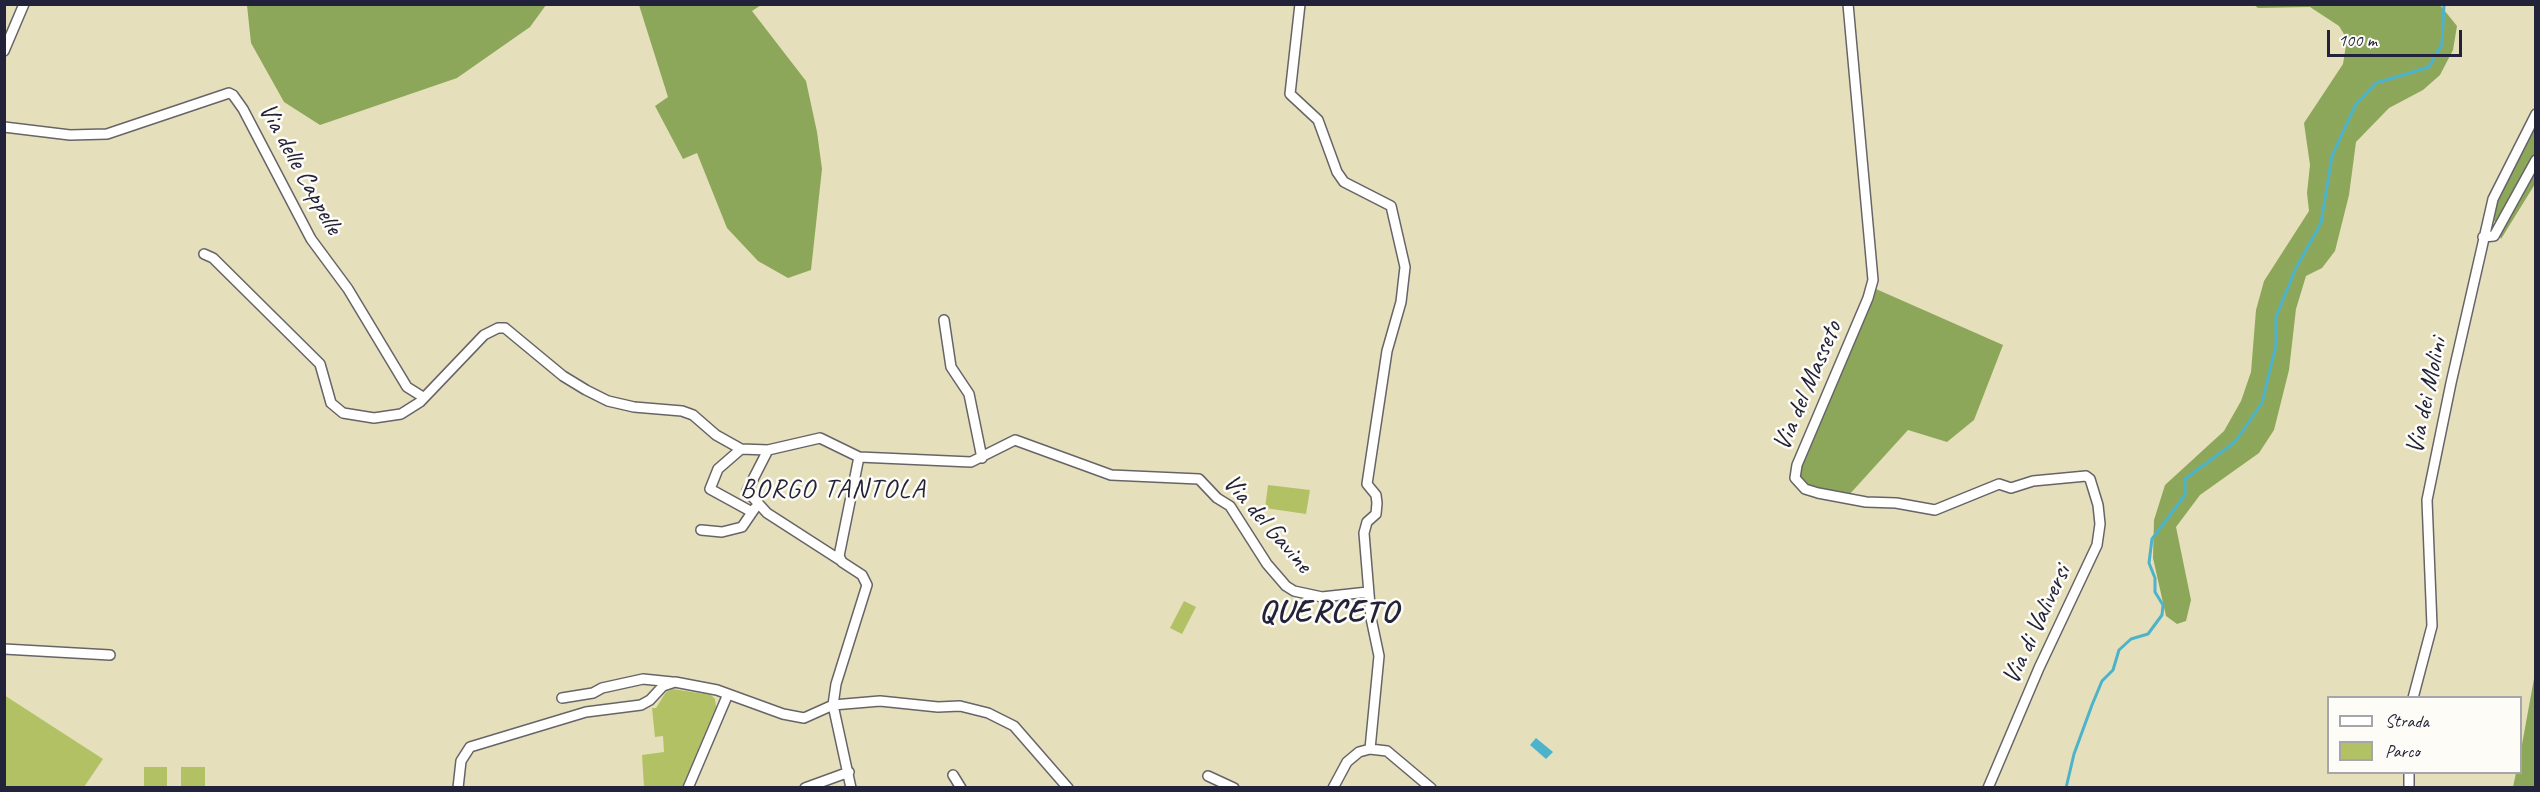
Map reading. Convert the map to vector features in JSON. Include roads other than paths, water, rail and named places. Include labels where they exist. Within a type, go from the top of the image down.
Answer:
[{"type":"street","points":[[4,51],[24,4]]},
{"type":"street","points":[[1300,4],[1290,94],[1318,120],[1337,172],[1344,182],[1391,206],[1405,267],[1401,302],[1387,351],[1370,451],[1367,484],[1376,495],[1377,503],[1376,514],[1366,522],[1364,533],[1368,592],[1379,656],[1370,749]]},
{"type":"street","name":"Via del Masseto","points":[[1848,4],[1874,280],[1797,465],[1795,478],[1805,489],[1818,493],[1866,502],[1896,503],[1935,510],[1999,484],[2011,488],[2064,477],[2088,477]]},
{"type":"street","name":"Via delle Cappelle","points":[[4,127],[70,135],[107,134],[229,93],[233,94],[311,239],[348,289],[407,387],[423,397]]},
{"type":"street","name":"Via dei Molini","points":[[2414,696],[2432,626],[2427,500],[2493,199],[2535,114]]},
{"type":"street","points":[[2483,237],[2494,236],[2535,160]]},
{"type":"street","points":[[204,254],[213,258],[320,364],[331,403],[337,410],[374,418],[389,417],[411,409],[484,335],[498,328],[505,328],[563,376],[586,390],[608,401],[634,407],[682,411],[693,415],[716,435],[741,448],[768,450],[820,438],[859,458],[840,560]]},
{"type":"street","points":[[944,320],[951,366],[969,394],[982,458]]},
{"type":"street","name":"Via del Gavine","points":[[859,458],[971,462],[1014,440],[1111,475],[1199,479],[1217,498],[1230,506],[1267,564],[1286,586],[1294,591],[1322,597],[1368,592]]},
{"type":"street","points":[[741,448],[718,469],[710,489],[752,512]]},
{"type":"street","points":[[768,450],[747,491],[767,513],[862,575],[867,585],[836,684],[833,705],[852,788]]},
{"type":"street","name":"Via di Valiversi","points":[[1988,788],[2035,678],[2097,545],[2100,513],[2088,477]]},
{"type":"street","points":[[701,530],[722,532],[741,527],[758,504]]},
{"type":"street","points":[[4,649],[110,655]]},
{"type":"street","points":[[562,698],[592,693],[602,688],[643,679],[675,682],[728,694],[783,714],[804,718],[833,705],[880,701],[938,707],[960,706],[988,713],[1014,726],[1068,788]]},
{"type":"street","points":[[458,788],[461,761],[470,747],[586,712],[641,705],[650,700],[663,686],[675,682]]},
{"type":"street","points":[[688,788],[728,694]]},
{"type":"street","points":[[1333,788],[1347,762],[1359,752],[1370,749],[1387,751],[1431,788]]},
{"type":"street","points":[[805,788],[849,772]]},
{"type":"street","points":[[953,775],[961,788]]},
{"type":"street","points":[[1208,776],[1234,788]]},
{"type":"water","points":[[1536,738],[1553,752],[1546,759],[1530,745]]},
{"type":"waterway","points":[[2066,788],[2074,754],[2092,705],[2102,681],[2113,670],[2119,650],[2131,639],[2148,634],[2162,615],[2163,605],[2155,592],[2155,578],[2149,563],[2152,539],[2185,495],[2185,479],[2235,442],[2262,403],[2276,345],[2276,317],[2295,270],[2321,223],[2332,156],[2356,104],[2376,83],[2429,67],[2442,44],[2444,4]]},
{"type":"district","name":"BORGO TANTOLA","points":[[833,490]]},
{"type":"district","name":"QUERCETO","points":[[1329,613]]}]
